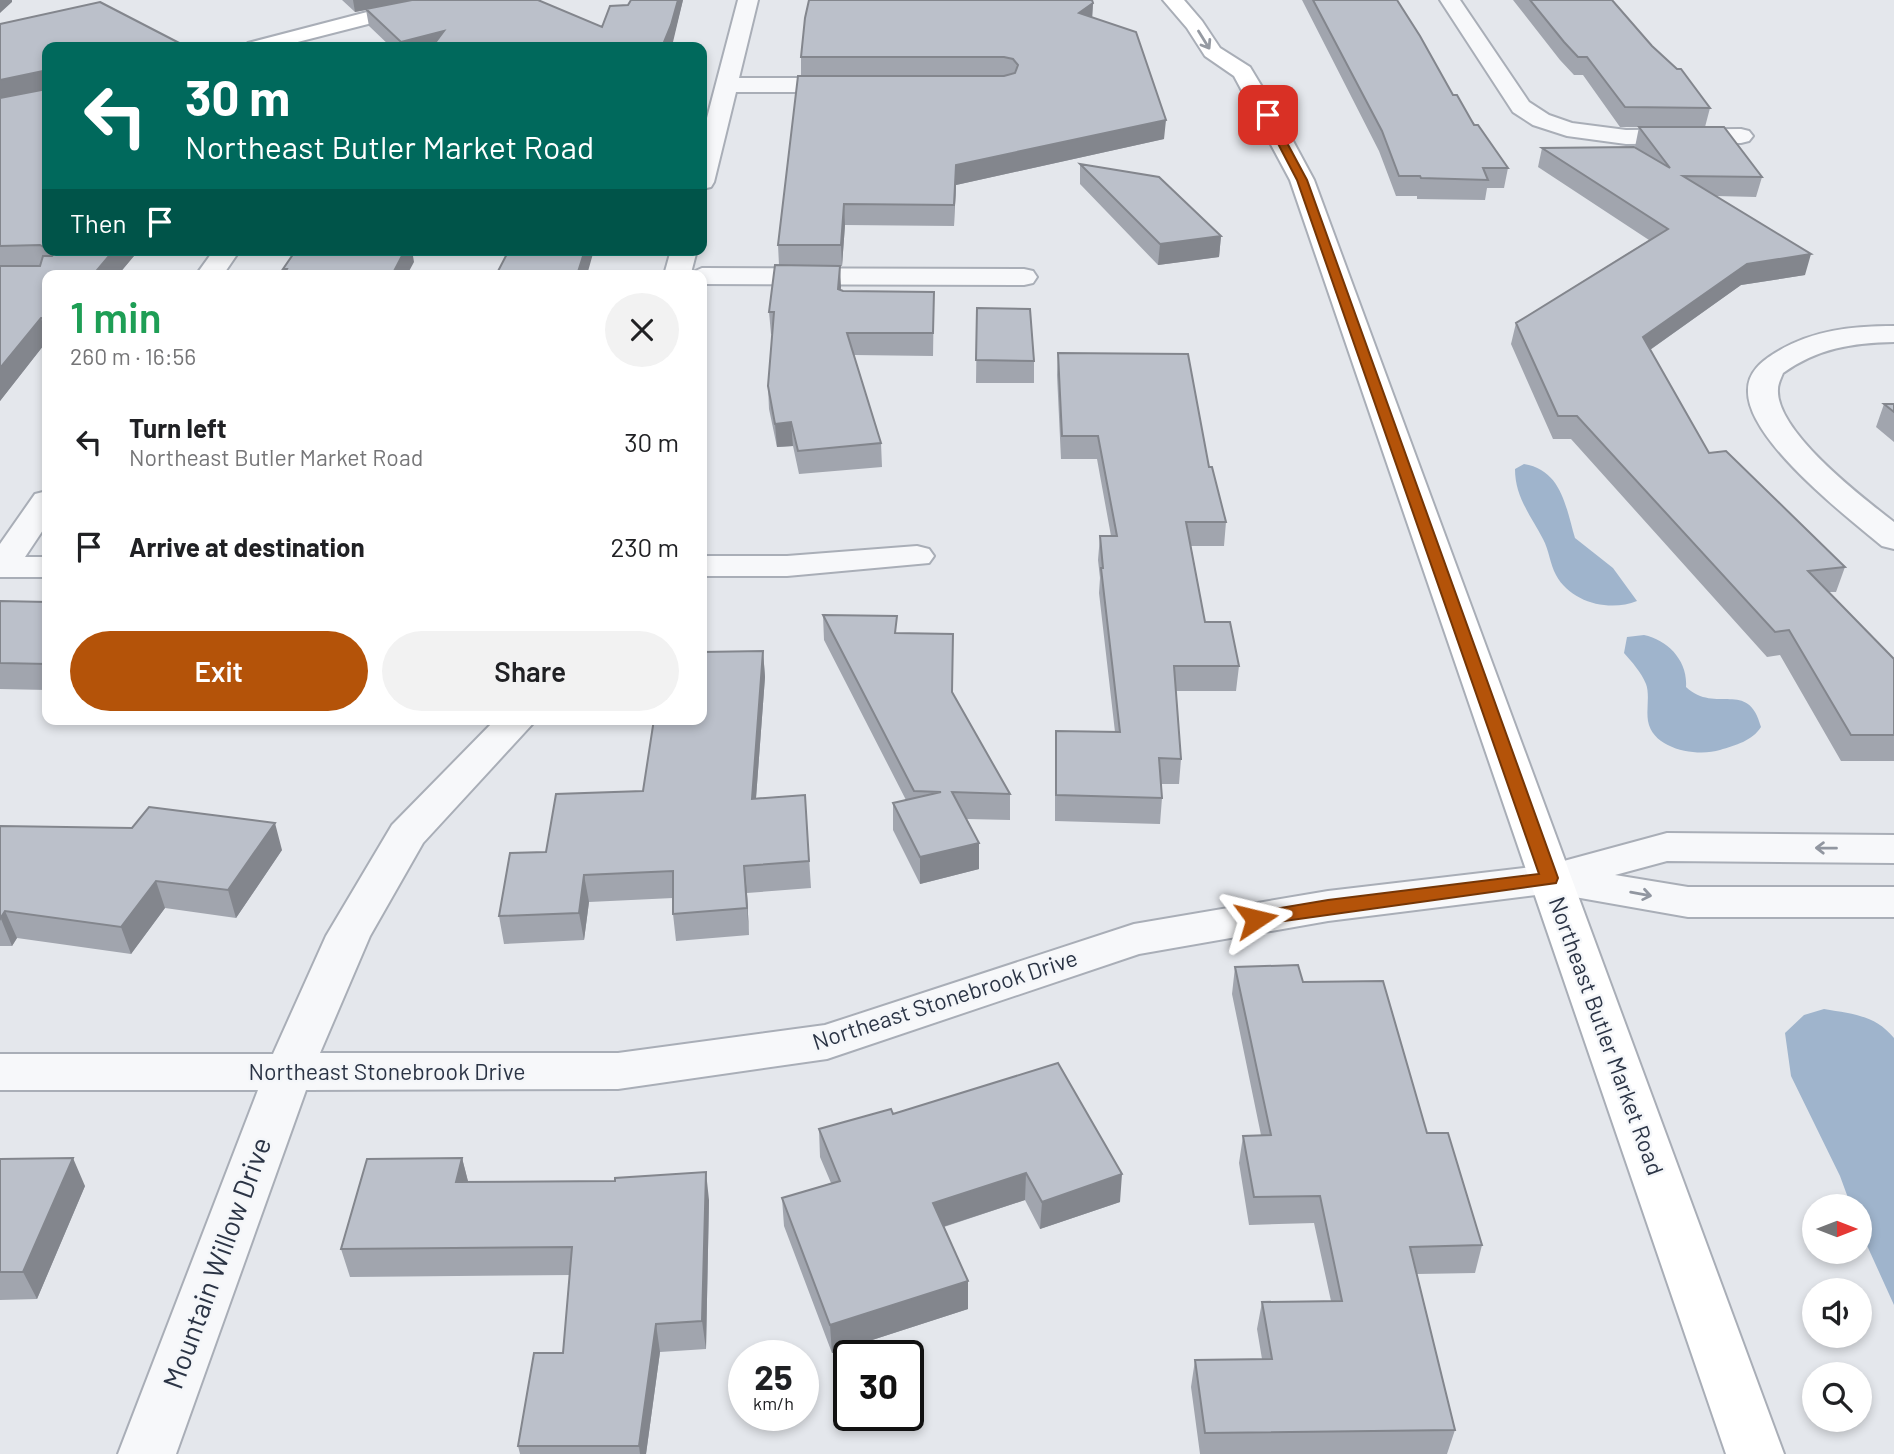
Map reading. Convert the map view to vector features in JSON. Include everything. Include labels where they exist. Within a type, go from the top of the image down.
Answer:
[{"type":"main road","points":[[290,42],[371,17],[458,0]]},
{"type":"main road","name":"Northeast Butler Market Road","points":[[1173,0],[1195,24],[1212,52],[1242,60],[1302,180],[1755,1454]]},
{"type":"street","points":[[707,163],[748,0]]},
{"type":"street","points":[[1450,0],[1521,107],[1531,116],[1572,131],[1598,135],[1741,136]]},
{"type":"street","points":[[727,85],[866,85]]},
{"type":"street","points":[[707,276],[1024,276]]},
{"type":"street","points":[[1894,334],[1831,339],[1793,352],[1768,371],[1762,393],[1776,426],[1807,466],[1894,540]]},
{"type":"street","points":[[1,567],[42,508]]},
{"type":"street","points":[[707,566],[787,566],[917,556]]},
{"type":"street","points":[[1,567],[42,566]]},
{"type":"street","name":"Mountain Willow Drive","points":[[147,1454],[288,1072],[348,936],[407,835],[512,725]]},
{"type":"street","name":"Northeast Stonebrook Drive","points":[[0,1072],[618,1071],[827,1042],[1134,939],[1328,906],[1549,878],[1667,847],[1894,849]]},
{"type":"street","name":"Northeast Stonebrook Drive","points":[[1549,878],[1688,902],[1894,902]]},
{"type":"water","points":[[1524,464],[1547,474],[1554,482],[1565,503],[1575,538],[1613,568],[1637,601],[1615,606],[1592,603],[1563,585],[1554,571],[1545,543],[1524,506],[1518,489],[1515,469]]},
{"type":"water","points":[[1644,635],[1661,642],[1675,653],[1684,669],[1686,687],[1697,695],[1739,700],[1748,704],[1755,712],[1761,727],[1757,732],[1743,742],[1711,752],[1689,752],[1658,739],[1648,721],[1646,684],[1624,653],[1627,637]]},
{"type":"water","points":[[1824,1009],[1854,1014],[1879,1024],[1894,1038],[1894,1305],[1872,1256],[1872,1194],[1847,1194],[1791,1076],[1785,1033],[1804,1015]]},
{"type":"building","points":[[412,0],[538,0],[602,27],[610,6],[628,5],[631,0],[678,0],[664,42],[436,42],[444,31],[401,42],[366,9]]},
{"type":"building","points":[[809,0],[1092,0],[1093,3],[1079,13],[1136,32],[1166,120],[956,165],[954,205],[844,204],[841,245],[778,245],[798,76],[1004,76],[1015,73],[1018,65],[1013,59],[1004,57],[801,57]]},
{"type":"building","points":[[1313,0],[1397,0],[1453,95],[1457,95],[1474,125],[1478,125],[1508,168],[1483,168],[1488,180],[1399,176],[1382,131]]},
{"type":"building","points":[[1530,0],[1612,0],[1652,46],[1677,69],[1681,69],[1710,108],[1625,107],[1587,57],[1578,57]]},
{"type":"building","points":[[100,2],[177,42],[42,42],[42,71],[0,80],[0,24]]},
{"type":"building","points":[[42,90],[42,246],[0,246],[0,98]]},
{"type":"building","points":[[1639,127],[1724,127],[1762,177],[1683,176],[1811,254],[1747,264],[1643,337],[1709,453],[1726,451],[1845,567],[1808,571],[1894,659],[1894,735],[1851,735],[1789,630],[1775,632],[1577,416],[1558,416],[1516,323],[1668,229],[1542,148],[1634,147],[1670,168]]},
{"type":"building","points":[[1080,164],[1159,177],[1221,236],[1160,244]]},
{"type":"building","points":[[43,256],[109,256],[97,270],[42,270],[42,318],[0,368],[0,266],[40,266]]},
{"type":"building","points":[[292,256],[402,256],[395,270],[283,269]]},
{"type":"building","points":[[506,256],[583,256],[579,270],[499,270]]},
{"type":"building","points":[[775,265],[840,266],[838,289],[843,291],[934,292],[933,333],[847,333],[881,443],[798,451],[791,422],[775,424],[768,386],[774,312],[769,312]]},
{"type":"building","points":[[977,308],[1030,309],[1034,361],[976,360]]},
{"type":"building","points":[[1058,353],[1188,354],[1209,467],[1212,467],[1226,522],[1186,522],[1205,622],[1230,622],[1239,666],[1174,666],[1181,759],[1159,758],[1162,798],[1056,795],[1056,731],[1120,732],[1101,568],[1100,536],[1117,536],[1098,436],[1062,436]]},
{"type":"building","points":[[1884,404],[1894,404],[1894,412]]},
{"type":"building","points":[[0,601],[42,602],[42,664],[0,663]]},
{"type":"building","points":[[823,615],[897,616],[895,633],[953,634],[952,692],[1010,794],[952,792],[979,843],[920,857],[893,803],[941,792],[914,791]]},
{"type":"building","points":[[763,651],[752,799],[805,795],[809,861],[744,866],[747,908],[673,914],[673,871],[584,875],[579,913],[499,916],[510,853],[546,852],[556,794],[643,791],[653,725],[707,725],[707,652]]},
{"type":"building","points":[[149,807],[275,823],[228,890],[156,881],[121,927],[5,911],[0,919],[0,826],[132,828]]},
{"type":"building","points":[[1298,965],[1303,982],[1383,981],[1427,1133],[1448,1133],[1482,1245],[1410,1247],[1455,1430],[1205,1433],[1195,1360],[1272,1359],[1262,1302],[1342,1301],[1320,1196],[1254,1197],[1243,1136],[1271,1135],[1235,967]]},
{"type":"building","points":[[1058,1063],[1122,1174],[1042,1202],[1026,1173],[933,1203],[968,1281],[830,1325],[782,1198],[840,1181],[819,1129],[891,1109],[893,1114]]},
{"type":"building","points":[[73,1158],[23,1272],[0,1272],[0,1159]]},
{"type":"building","points":[[462,1158],[456,1182],[615,1181],[615,1178],[706,1172],[702,1321],[656,1324],[639,1446],[518,1446],[534,1353],[563,1353],[572,1247],[341,1249],[367,1159]]},
{"type":"route","points":[[1256,919],[1328,906],[1549,878],[1302,180],[1268,115]]}]
